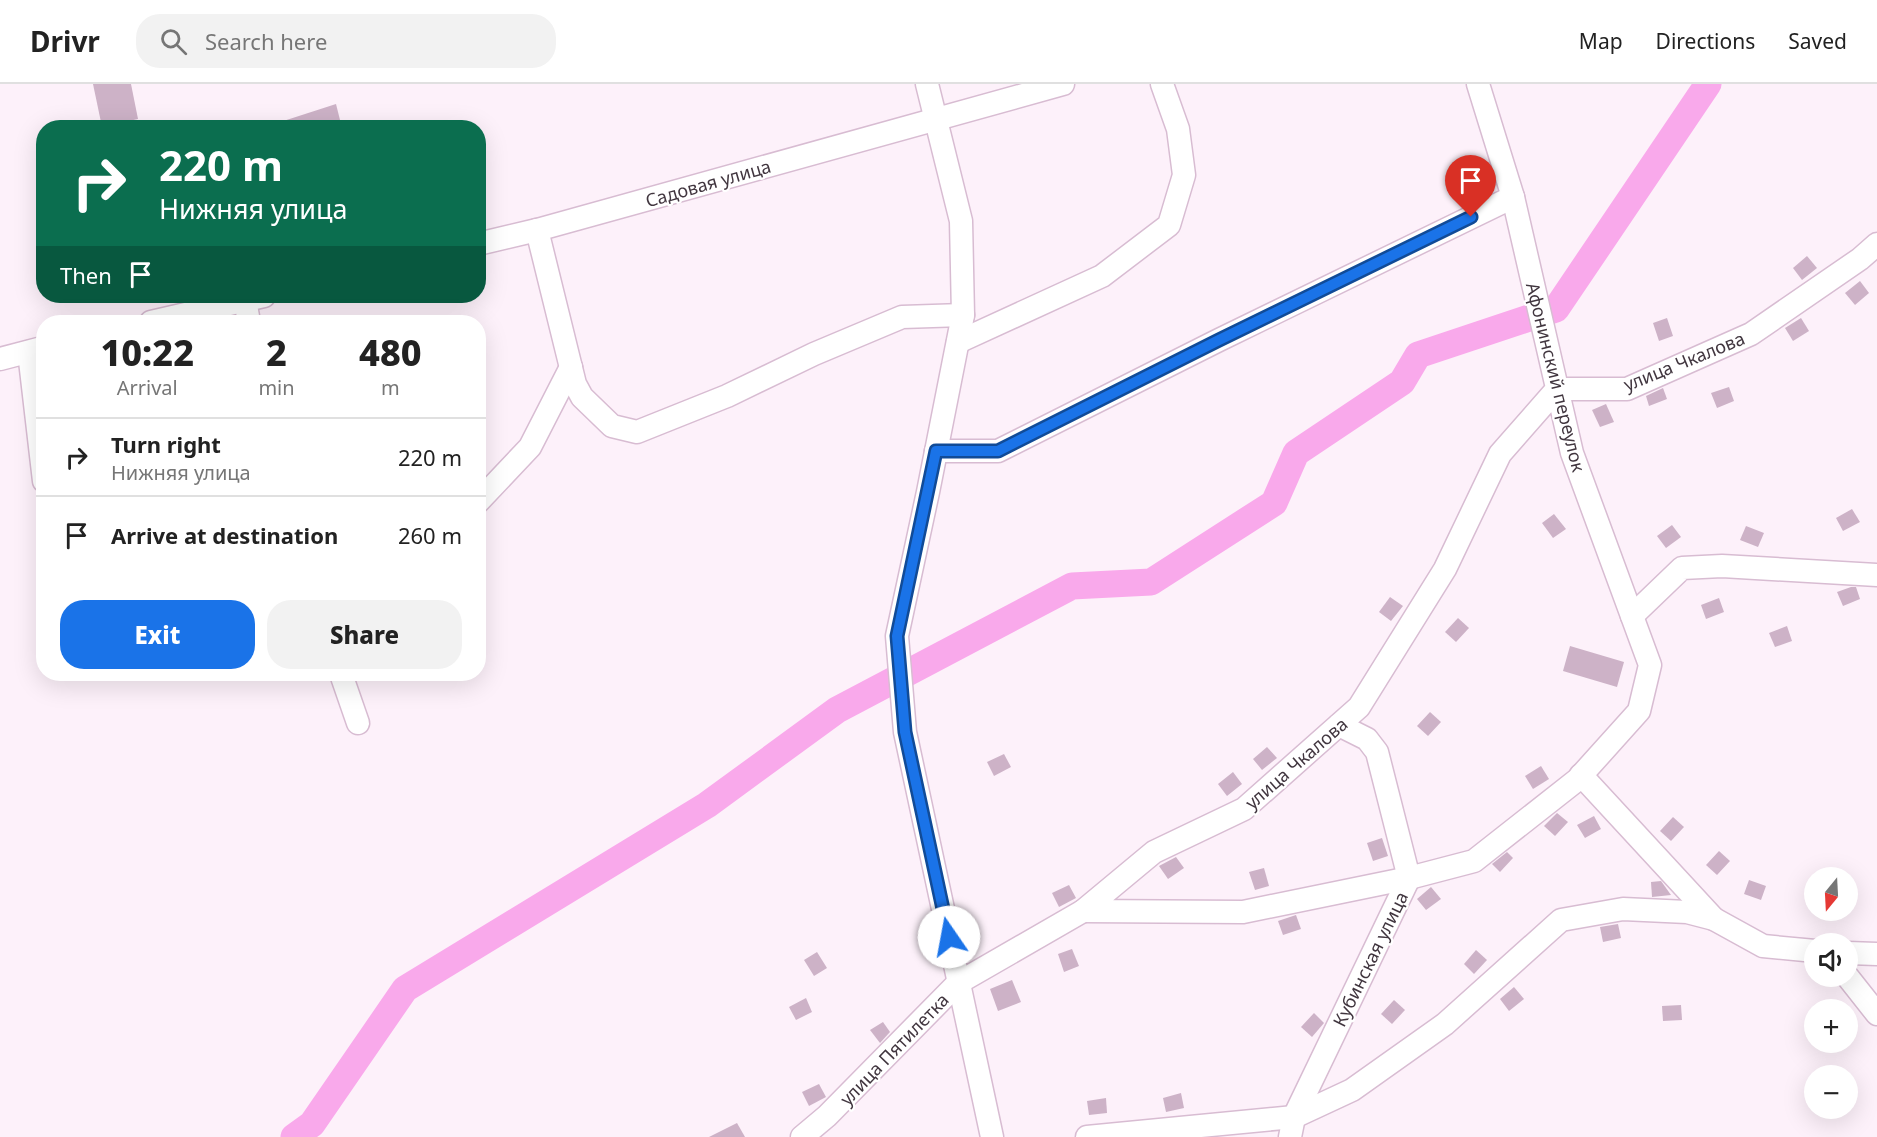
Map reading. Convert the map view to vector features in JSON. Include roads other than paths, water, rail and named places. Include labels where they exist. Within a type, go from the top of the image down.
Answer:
[{"type":"street","points":[[927,84],[961,221],[963,315],[897,636],[905,732],[992,1137]]},
{"type":"street","name":"Садовая улица","points":[[486,242],[537,231],[1063,84]]},
{"type":"street","points":[[958,342],[1102,276],[1169,225],[1184,175],[1178,129],[1162,84]]},
{"type":"street","name":"Афонинский переулок","points":[[1478,84],[1513,197],[1572,453],[1650,665],[1639,711],[1581,775]]},
{"type":"street","points":[[936,451],[998,451],[1208,345],[1513,197]]},
{"type":"street","points":[[537,231],[575,384],[582,397],[612,426],[637,432],[727,396],[814,354],[902,317],[963,315]]},
{"type":"street","name":"улица Чкалова","points":[[1083,911],[1154,852],[1244,809],[1359,707],[1445,568],[1500,454],[1555,379],[1627,389],[1751,334],[1860,259],[1877,244]]},
{"type":"street","points":[[181,315],[233,303]]},
{"type":"street","points":[[0,358],[36,350]]},
{"type":"street","points":[[486,494],[530,447],[571,367]]},
{"type":"street","points":[[1632,616],[1682,568],[1722,566],[1877,575]]},
{"type":"street","points":[[343,681],[358,723]]},
{"type":"street","name":"Кубинская улица","points":[[1292,1127],[1409,878],[1377,752],[1367,739],[1338,725]]},
{"type":"street","points":[[1083,911],[1243,912],[1409,878],[1474,861],[1581,775],[1714,919]]},
{"type":"street","points":[[1088,1137],[1292,1127],[1352,1090],[1445,1024],[1561,920],[1623,909],[1687,912],[1714,919],[1763,946],[1804,950]]},
{"type":"street","name":"улица Пятилетка","points":[[802,1137],[827,1116],[958,983],[1083,911]]},
{"type":"street","points":[[1858,953],[1877,954]]},
{"type":"street","points":[[1856,987],[1877,1014]]},
{"type":"waterway","points":[[294,1137],[312,1124],[405,989],[707,805],[837,710],[1072,586],[1151,582],[1274,503],[1296,453],[1402,382],[1418,355],[1556,309],[1708,84]]}]
